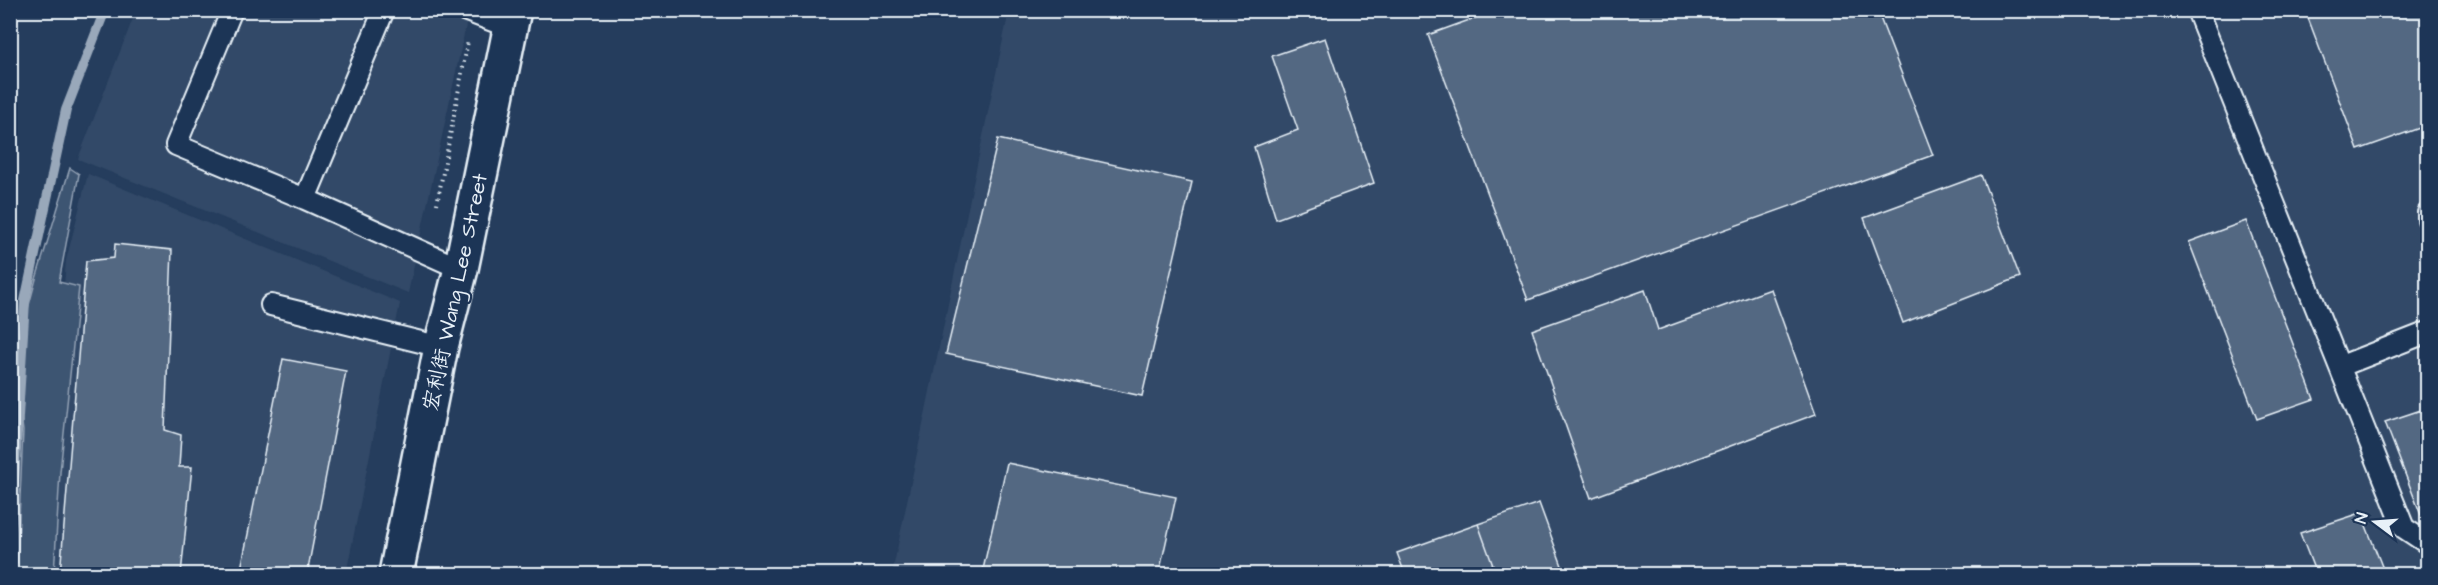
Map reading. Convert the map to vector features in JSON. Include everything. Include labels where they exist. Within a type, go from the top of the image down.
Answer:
[{"type":"street","name":"宏利街 Wang Lee Street","points":[[396,574],[441,347],[461,269],[512,19]]},
{"type":"lane","points":[[232,10],[177,145],[461,269]]},
{"type":"lane","points":[[305,199],[384,10]]},
{"type":"lane","points":[[464,10],[512,19]]},
{"type":"lane","points":[[2197,10],[2404,528],[2427,544]]},
{"type":"lane","points":[[2427,213],[2427,219]]},
{"type":"lane","points":[[271,305],[441,347]]},
{"type":"lane","points":[[2341,366],[2427,332]]},
{"type":"shaded area","points":[[136,11],[469,11],[408,293],[78,159]]},
{"type":"shaded area","points":[[1009,11],[2427,11],[2427,574],[892,574]]},
{"type":"shaded area","points":[[70,168],[79,174],[59,282],[79,287],[60,472],[54,574],[11,574],[11,568],[17,563],[23,431],[14,361]]},
{"type":"shaded area","points":[[88,174],[400,303],[346,574],[42,574],[66,261]]},
{"type":"building","points":[[1497,10],[1877,10],[1933,155],[1528,300],[1428,35]]},
{"type":"building","points":[[2305,10],[2428,10],[2428,125],[2358,150]]},
{"type":"building","points":[[1325,38],[1374,183],[1276,219],[1254,147],[1298,130],[1272,56]]},
{"type":"building","points":[[998,139],[1192,182],[1142,396],[946,354]]},
{"type":"building","points":[[1981,175],[2020,277],[1903,323],[1864,218]]},
{"type":"building","points":[[2246,221],[2314,399],[2257,419],[2189,242]]},
{"type":"building","points":[[115,244],[172,250],[165,430],[181,435],[179,467],[192,467],[181,574],[60,574],[86,261],[114,258]]},
{"type":"building","points":[[1771,289],[1816,414],[1591,498],[1532,330],[1645,290],[1658,330]]},
{"type":"building","points":[[283,359],[346,371],[307,574],[240,574]]},
{"type":"building","points":[[2421,410],[2428,429],[2428,513],[2421,515],[2385,422]]},
{"type":"building","points":[[1007,463],[1176,497],[1159,574],[982,574]]},
{"type":"building","points":[[1539,503],[1565,574],[1496,574],[1478,524]]},
{"type":"building","points":[[2361,513],[2385,574],[2316,574],[2300,533]]},
{"type":"building","points":[[1478,524],[1496,574],[1405,574],[1397,553]]},
{"type":"waterway","points":[[10,548],[25,301],[66,110],[105,10]]}]
